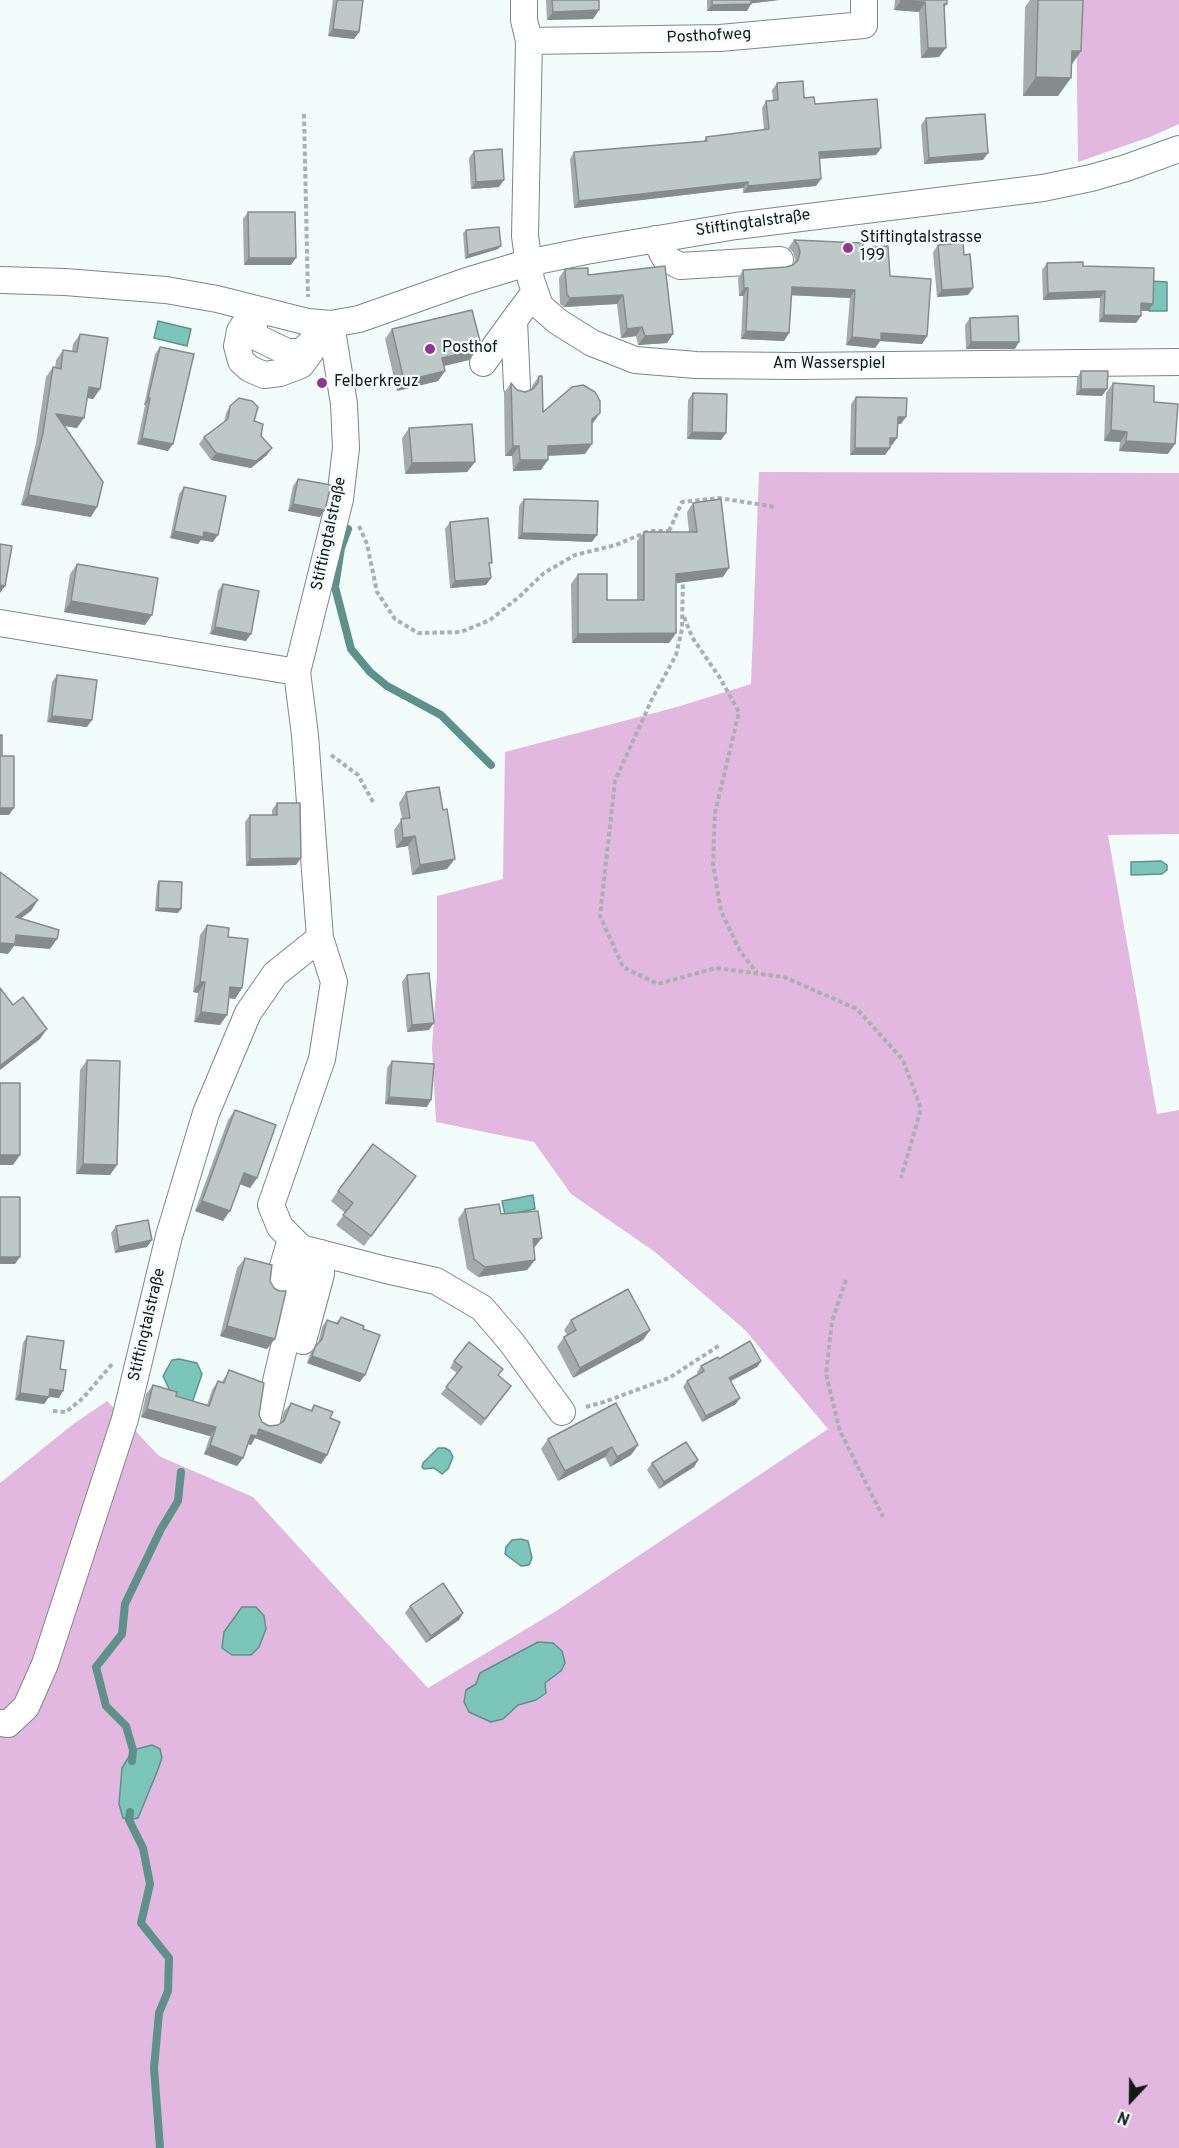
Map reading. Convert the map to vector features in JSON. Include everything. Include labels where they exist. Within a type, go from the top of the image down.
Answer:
[{"type":"street","points":[[524,0],[524,20],[529,41],[525,236],[527,262]]},
{"type":"street","name":"Posthofweg","points":[[529,41],[720,38],[864,25],[864,0]]},
{"type":"street","name":"Stiftingtalstraße","points":[[0,280],[65,282],[166,290],[217,299],[320,323],[359,319],[527,262],[655,238],[1043,188],[1109,173],[1179,149]]},
{"type":"street","points":[[655,238],[665,258],[680,266],[780,260]]},
{"type":"street","name":"Am Wasserspiel","points":[[527,262],[540,306],[557,321],[592,343],[635,360],[795,366],[1179,362]]},
{"type":"street","points":[[483,363],[535,292]]},
{"type":"street","points":[[254,309],[240,331],[237,346],[240,361],[250,369],[264,375],[280,373],[301,365],[320,323]]},
{"type":"street","points":[[514,320],[517,387]]},
{"type":"street","name":"Stiftingtalstraße","points":[[304,1247],[280,1227],[270,1205],[322,1059],[334,982],[320,938],[305,735],[297,672],[340,499],[346,448],[344,404],[320,323]]},
{"type":"street","points":[[0,623],[297,672]]},
{"type":"street","name":"Stiftingtalstraße","points":[[0,1722],[8,1724],[26,1707],[45,1664],[124,1419],[169,1236],[206,1113],[248,1013],[275,975],[320,938]]},
{"type":"street","points":[[276,1287],[304,1247]]},
{"type":"street","points":[[302,1342],[321,1274],[304,1247]]},
{"type":"street","points":[[304,1247],[436,1281],[482,1308],[512,1343],[562,1412]]},
{"type":"street","points":[[267,1420],[303,1266],[304,1247]]},
{"type":"path","points":[[304,114],[320,323]]},
{"type":"path","points":[[669,531],[682,502],[719,498],[776,507]]},
{"type":"path","points":[[340,499],[353,516],[367,544],[377,592],[395,619],[417,633],[461,632],[490,620],[544,573],[575,555],[616,544],[649,531],[669,531],[675,538]]},
{"type":"path","points":[[682,567],[682,629],[676,655],[652,699],[615,781],[600,916],[623,967],[658,984],[716,968],[784,977],[857,1009],[903,1060],[921,1109],[901,1178]]},
{"type":"path","points":[[683,614],[692,637],[720,678],[739,712],[715,813],[713,864],[721,911],[740,951],[757,974]]},
{"type":"path","points":[[305,735],[358,776],[373,802]]},
{"type":"path","points":[[846,1280],[832,1321],[826,1374],[840,1431],[883,1517]]},
{"type":"path","points":[[562,1412],[604,1402],[669,1378],[720,1345]]},
{"type":"path","points":[[53,1412],[66,1412],[83,1398],[113,1362]]},
{"type":"shaded area","points":[[1076,0],[1179,0],[1179,124],[1150,137],[1078,162]]},
{"type":"shaded area","points":[[1149,281],[1167,282],[1167,311],[1149,311]]},
{"type":"shaded area","points":[[158,321],[191,329],[187,346],[154,338]]},
{"type":"shaded area","points":[[759,472],[1179,473],[1179,834],[1108,835],[1157,1114],[1179,1110],[1179,2148],[0,2148],[0,1483],[72,1425],[107,1401],[159,1456],[253,1497],[428,1688],[556,1611],[828,1429],[745,1330],[655,1252],[571,1194],[534,1142],[436,1122],[432,1047],[437,976],[437,896],[503,879],[505,752],[677,707],[751,684]],"holes":[[[132,1754],[162,1758],[138,1818],[128,1758]]]},
{"type":"shaded area","points":[[1161,861],[1167,865],[1167,870],[1162,874],[1131,875],[1131,862]]},
{"type":"shaded area","points":[[533,1195],[535,1209],[505,1215],[502,1201]]},
{"type":"shaded area","points":[[179,1359],[197,1363],[202,1374],[189,1412],[171,1393],[163,1376],[172,1360]]},
{"type":"shaded area","points":[[438,1448],[450,1451],[453,1457],[448,1469],[442,1474],[434,1468],[424,1469],[422,1467],[423,1463]]},
{"type":"shaded area","points":[[512,1540],[528,1541],[532,1558],[529,1565],[521,1566],[505,1554],[506,1547]]},
{"type":"shaded area","points":[[242,1607],[256,1607],[264,1616],[266,1629],[259,1647],[251,1655],[232,1655],[222,1648],[224,1632]]},
{"type":"shaded area","points":[[538,1642],[553,1643],[562,1651],[565,1663],[561,1671],[545,1683],[546,1693],[536,1700],[518,1705],[503,1719],[491,1722],[469,1712],[464,1702],[466,1690],[476,1684],[480,1673]]},
{"type":"shaded area","points":[[152,1745],[160,1749],[162,1758],[157,1772],[138,1818],[129,1820],[123,1818],[119,1804],[122,1768],[133,1750]]},
{"type":"building","points":[[337,0],[363,0],[359,32],[333,29]]},
{"type":"building","points":[[552,0],[599,0],[599,10],[553,12]]},
{"type":"building","points":[[712,0],[751,0],[751,4],[712,5]]},
{"type":"building","points":[[901,0],[947,0],[947,4],[944,4],[946,48],[928,48],[925,2]]},
{"type":"building","points":[[1038,0],[1083,0],[1081,51],[1072,51],[1071,78],[1036,77]]},
{"type":"building","points":[[803,81],[804,98],[814,97],[815,104],[877,99],[881,148],[819,152],[821,179],[748,186],[748,182],[579,201],[574,152],[707,141],[706,137],[769,129],[766,101],[778,100],[777,83]]},
{"type":"building","points":[[985,114],[988,153],[929,158],[926,118]]},
{"type":"building","points":[[502,149],[504,180],[476,182],[474,151]]},
{"type":"building","points":[[248,212],[295,212],[296,258],[249,258]]},
{"type":"building","points":[[499,227],[501,246],[468,255],[466,230]]},
{"type":"building","points":[[794,240],[863,243],[863,248],[888,246],[890,276],[931,279],[927,336],[881,333],[881,340],[852,337],[855,290],[792,287],[789,333],[746,331],[748,288],[744,288],[743,270],[793,265],[798,260],[800,252]]},
{"type":"building","points":[[963,243],[964,255],[970,254],[973,288],[942,290],[938,245]]},
{"type":"building","points":[[1083,262],[1083,266],[1154,268],[1153,304],[1141,303],[1141,316],[1104,315],[1105,291],[1048,293],[1047,263]]},
{"type":"building","points":[[665,266],[673,334],[645,336],[642,327],[627,329],[623,295],[570,298],[567,295],[565,269],[588,268],[588,275]]},
{"type":"building","name":"Posthof","points":[[472,310],[480,341],[476,350],[442,358],[445,371],[404,381],[392,329]]},
{"type":"building","points":[[1018,316],[1019,342],[971,342],[970,318]]},
{"type":"building","points":[[80,334],[108,338],[100,389],[89,387],[84,418],[56,414],[103,482],[97,507],[28,495],[43,433],[53,367],[61,369],[63,350],[77,352]]},
{"type":"building","points":[[160,347],[194,354],[173,444],[142,438],[150,398],[148,398]]},
{"type":"building","points":[[1081,371],[1108,371],[1107,389],[1081,389]]},
{"type":"building","points":[[539,376],[542,376],[543,412],[572,387],[583,385],[595,392],[600,401],[600,413],[592,419],[592,444],[548,446],[548,460],[520,460],[519,446],[513,446],[511,383],[517,390],[525,392],[533,389],[538,383]]},
{"type":"building","points":[[1113,383],[1154,386],[1154,402],[1178,404],[1175,444],[1126,441],[1127,432],[1111,430]]},
{"type":"building","points":[[693,393],[727,394],[726,433],[692,432]]},
{"type":"building","points":[[856,397],[907,398],[906,417],[898,417],[897,438],[890,438],[890,448],[855,448]]},
{"type":"building","points":[[239,398],[252,401],[258,407],[254,421],[263,424],[261,436],[272,448],[256,461],[216,453],[204,437],[228,419],[230,406]]},
{"type":"building","points":[[472,424],[475,462],[412,463],[409,428]]},
{"type":"building","points":[[298,479],[331,485],[325,510],[293,504]]},
{"type":"building","points":[[184,487],[226,496],[218,535],[204,532],[203,537],[174,531]]},
{"type":"building","points":[[524,499],[598,501],[597,535],[522,533]]},
{"type":"building","points":[[721,499],[729,568],[676,574],[676,633],[578,634],[578,574],[607,574],[607,600],[644,600],[644,532],[697,532],[693,503]]},
{"type":"building","points":[[488,518],[491,578],[455,581],[450,522]]},
{"type":"building","points":[[0,544],[12,546],[5,586],[0,585]]},
{"type":"building","points":[[77,564],[158,578],[152,615],[71,601]]},
{"type":"building","points":[[223,584],[259,591],[251,634],[215,627]]},
{"type":"building","points":[[57,675],[97,680],[92,720],[52,716]]},
{"type":"building","points":[[0,735],[2,735],[2,756],[14,756],[14,808],[0,808]]},
{"type":"building","points":[[439,787],[443,810],[447,809],[455,859],[420,865],[415,836],[403,838],[401,819],[410,818],[406,792]]},
{"type":"building","points":[[277,803],[300,803],[301,858],[250,859],[250,815],[277,815]]},
{"type":"building","points":[[0,872],[38,900],[16,917],[59,930],[57,939],[16,935],[15,944],[0,943]]},
{"type":"building","points":[[159,881],[182,882],[181,909],[158,908]]},
{"type":"building","points":[[207,925],[229,928],[228,937],[248,939],[242,988],[230,987],[227,1015],[201,1012],[205,982],[200,982]]},
{"type":"building","points":[[429,973],[434,1023],[412,1025],[407,975]]},
{"type":"building","points":[[0,988],[13,1005],[23,997],[47,1029],[0,1066]]},
{"type":"building","points":[[87,1060],[120,1061],[117,1165],[83,1164]]},
{"type":"building","points":[[392,1061],[434,1064],[431,1100],[389,1097]]},
{"type":"building","points":[[0,1083],[20,1083],[20,1155],[0,1155]]},
{"type":"building","points":[[235,1110],[276,1125],[257,1178],[244,1173],[230,1211],[202,1201]]},
{"type":"building","points":[[373,1144],[416,1176],[371,1236],[343,1215],[353,1203],[338,1191]]},
{"type":"building","points":[[0,1197],[20,1197],[20,1257],[0,1257]]},
{"type":"building","points":[[499,1204],[501,1214],[538,1211],[542,1238],[533,1239],[535,1260],[485,1267],[474,1259],[465,1209]]},
{"type":"building","points":[[148,1220],[152,1240],[119,1247],[116,1226]]},
{"type":"building","points":[[245,1258],[272,1265],[270,1281],[274,1288],[286,1291],[275,1339],[227,1326]]},
{"type":"building","points":[[628,1289],[650,1330],[580,1368],[564,1337],[576,1330],[571,1320]]},
{"type":"building","points":[[341,1317],[380,1335],[365,1375],[312,1356],[315,1347],[322,1339],[327,1320],[338,1324]]},
{"type":"building","points":[[27,1336],[64,1341],[60,1369],[66,1370],[63,1391],[50,1389],[49,1397],[20,1393]]},
{"type":"building","points":[[750,1341],[761,1361],[729,1378],[740,1398],[706,1416],[687,1381],[704,1371],[701,1366],[718,1357],[719,1359]]},
{"type":"building","points":[[469,1342],[503,1369],[498,1375],[511,1386],[485,1419],[446,1387],[462,1367],[454,1361]]},
{"type":"building","points":[[229,1370],[264,1383],[259,1415],[262,1422],[269,1426],[278,1425],[284,1421],[291,1403],[312,1411],[314,1405],[333,1412],[330,1418],[340,1422],[327,1455],[259,1429],[257,1436],[251,1435],[243,1458],[210,1445],[216,1427],[147,1409],[153,1385],[177,1392],[176,1396],[209,1406],[218,1381],[224,1383]]},
{"type":"building","points":[[616,1403],[638,1445],[617,1457],[612,1447],[565,1471],[548,1439]]},
{"type":"building","points":[[686,1442],[698,1460],[664,1482],[652,1463]]},
{"type":"building","points":[[443,1583],[463,1613],[431,1636],[410,1606]]},
{"type":"waterway","points":[[348,529],[341,548],[335,587],[351,649],[370,672],[387,686],[441,715],[491,765]]},
{"type":"waterway","points":[[132,1761],[133,1750],[126,1726],[106,1706],[96,1667],[122,1634],[125,1604],[161,1529],[178,1501],[181,1472]]},
{"type":"waterway","points":[[130,1812],[129,1820],[143,1848],[150,1884],[141,1923],[169,1958],[168,1991],[159,2013],[154,2068],[160,2148]]},
{"type":"place","name":"Stiftingtalstrasse 199","points":[[848,248]]},
{"type":"place","name":"Posthof","points":[[430,349]]},
{"type":"place","name":"Felberkreuz","points":[[322,383]]}]
